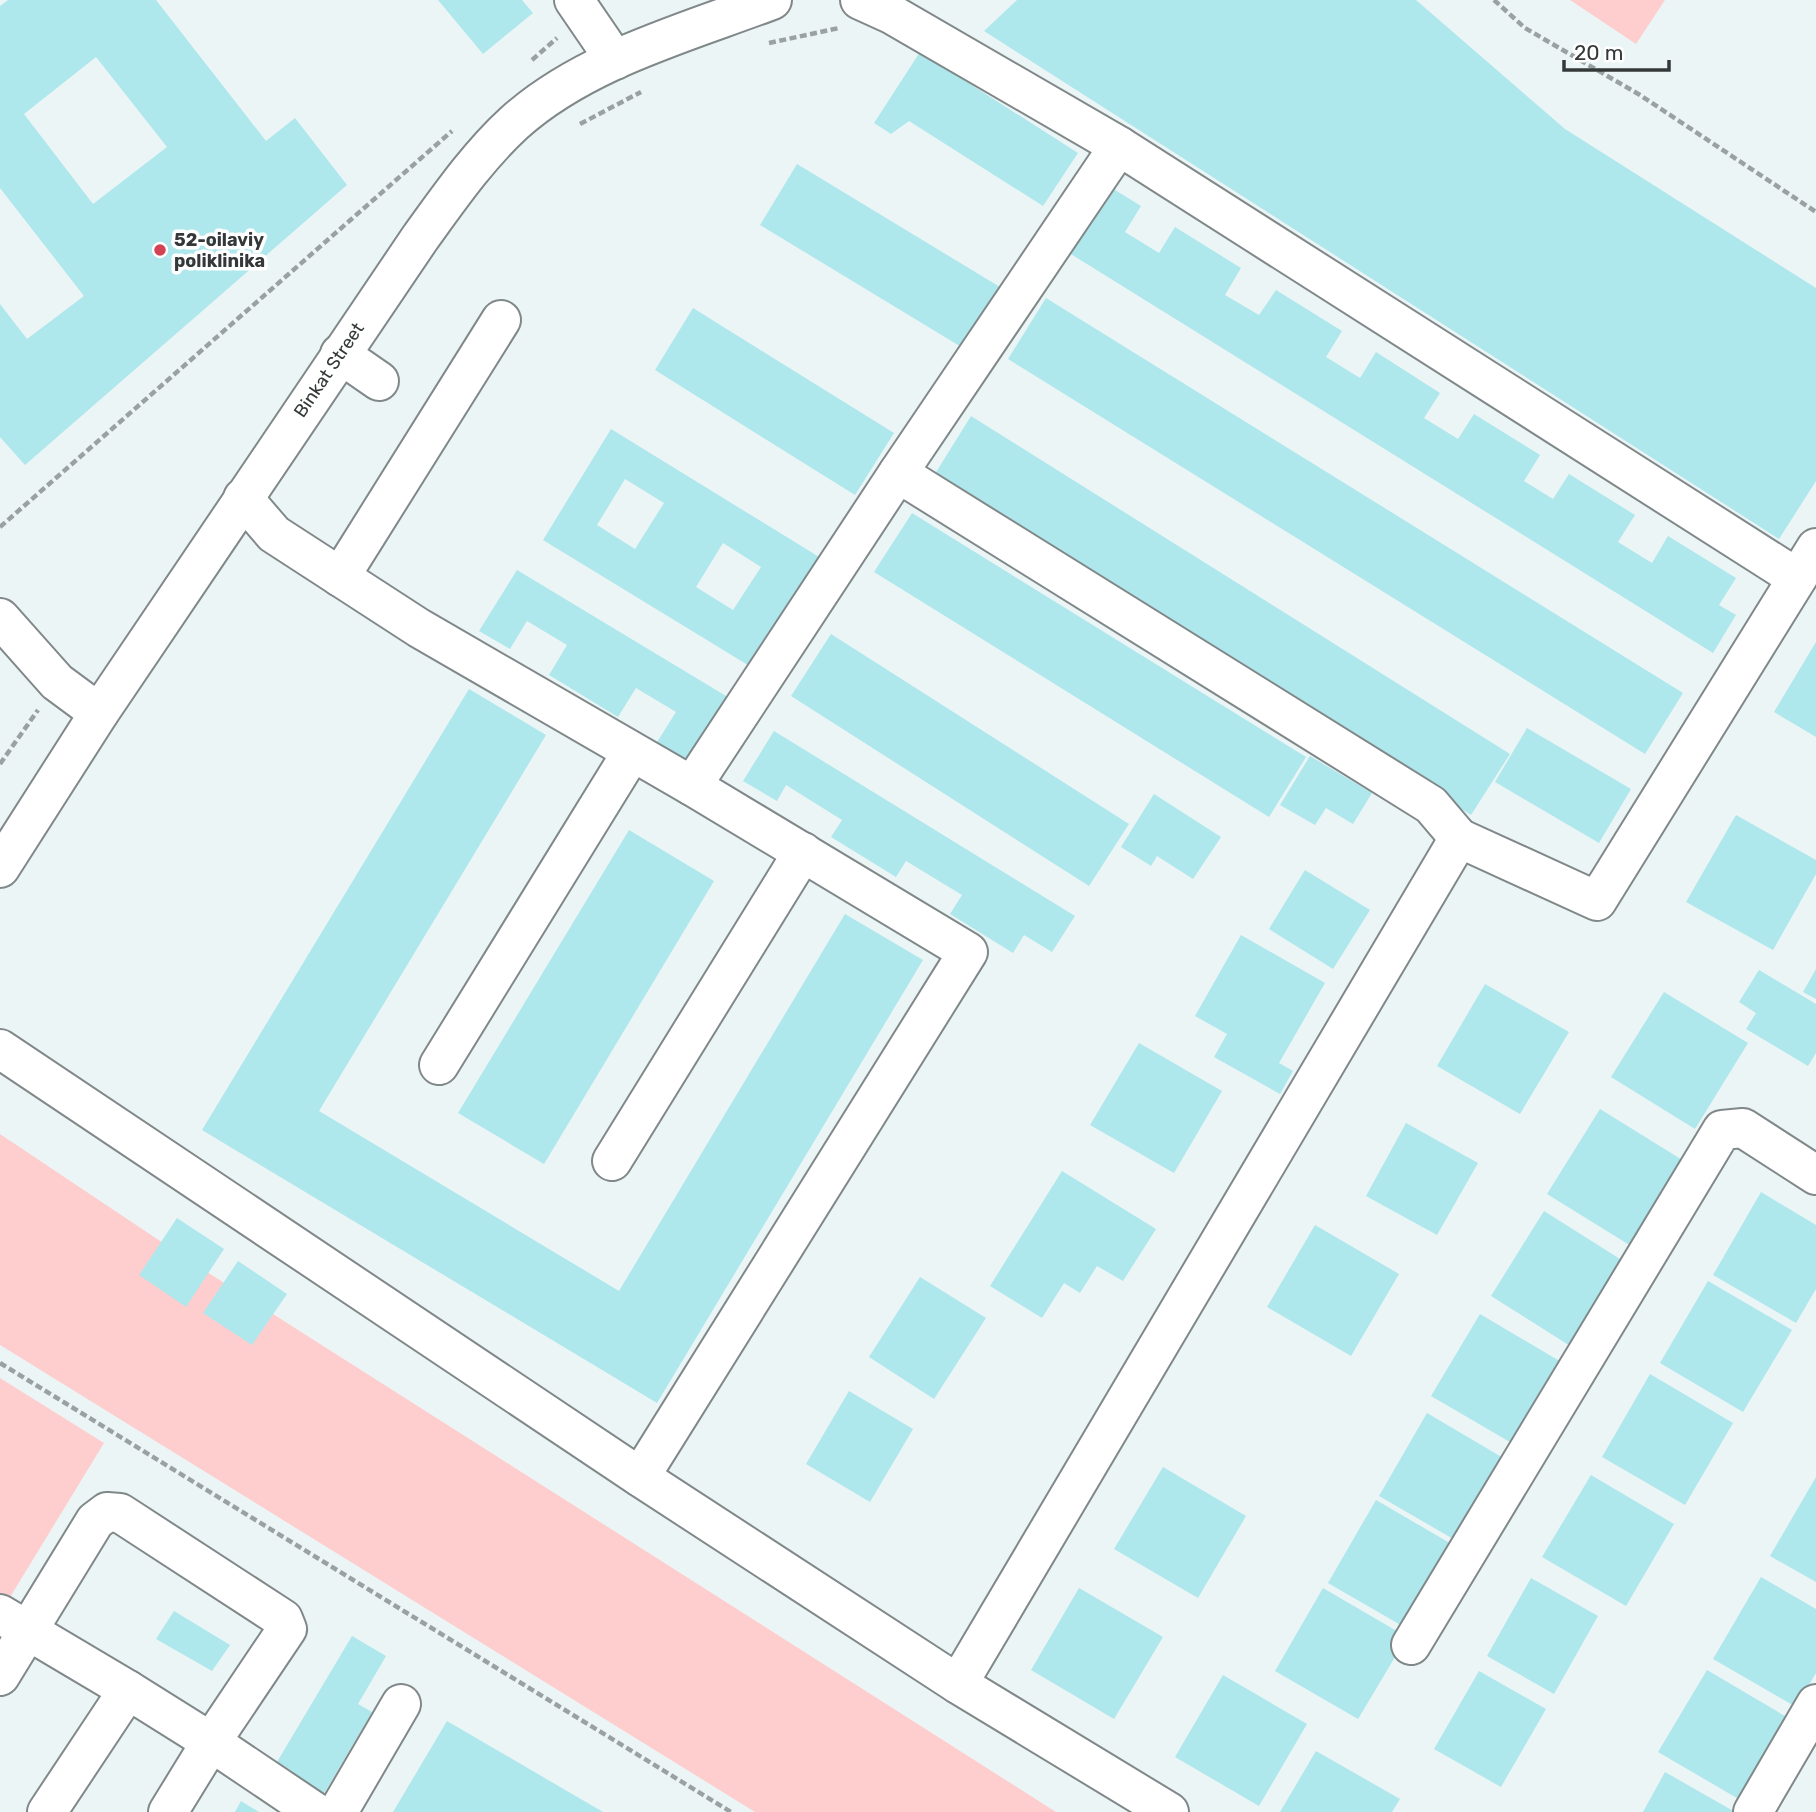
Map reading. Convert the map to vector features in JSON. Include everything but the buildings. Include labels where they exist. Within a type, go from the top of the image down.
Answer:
[{"type":"main road","name":"Binkat Street","points":[[1,866],[99,713],[420,237],[497,141],[513,124],[550,94],[615,60],[772,0]]},
{"type":"main road","points":[[578,8],[615,60]]},
{"type":"main road","points":[[850,14],[893,15],[1119,146],[1806,563],[1597,901],[1459,838],[1431,805],[898,473]]},
{"type":"main road","points":[[692,786],[898,473],[1119,146]]},
{"type":"main road","points":[[340,577],[501,320]]},
{"type":"main road","points":[[340,354],[379,381]]},
{"type":"main road","points":[[243,498],[274,534],[419,628],[692,786],[968,952],[640,1477]]},
{"type":"main road","points":[[0,618],[57,682],[99,713]]},
{"type":"main road","points":[[439,1065],[632,752]]},
{"type":"main road","points":[[958,1684],[1459,838]]},
{"type":"main road","points":[[612,1161],[803,852]]},
{"type":"main road","points":[[0,1049],[640,1477],[958,1684],[1169,1812]]},
{"type":"main road","points":[[1411,1645],[1722,1130],[1742,1128],[1816,1175]]},
{"type":"main road","points":[[0,1676],[14,1622],[95,1521],[107,1512],[120,1513],[283,1619],[287,1629],[211,1742],[168,1812]]},
{"type":"main road","points":[[14,1622],[211,1742],[315,1812]]},
{"type":"main road","points":[[47,1812],[128,1690]]},
{"type":"main road","points":[[338,1812],[401,1704]]},
{"type":"main road","points":[[1753,1812],[1816,1704]]},
{"type":"path","points":[[1494,0],[1525,28],[1640,95],[1816,212]]},
{"type":"path","points":[[531,61],[578,8]]},
{"type":"path","points":[[761,45],[850,14]]},
{"type":"path","points":[[580,124],[650,87]]},
{"type":"path","points":[[0,527],[459,125]]},
{"type":"path","points":[[0,764],[57,682]]},
{"type":"path","points":[[0,1363],[731,1812]]},
{"type":"shaded area","points":[[1570,0],[1665,0],[1636,44]]},
{"type":"shaded area","points":[[0,1134],[196,1265],[1056,1812],[755,1812],[0,1345]]},
{"type":"shaded area","points":[[0,1378],[104,1443],[4,1607],[0,1604]]},
{"type":"place","name":"52-oilaviy poliklinika","points":[[160,250]]}]
